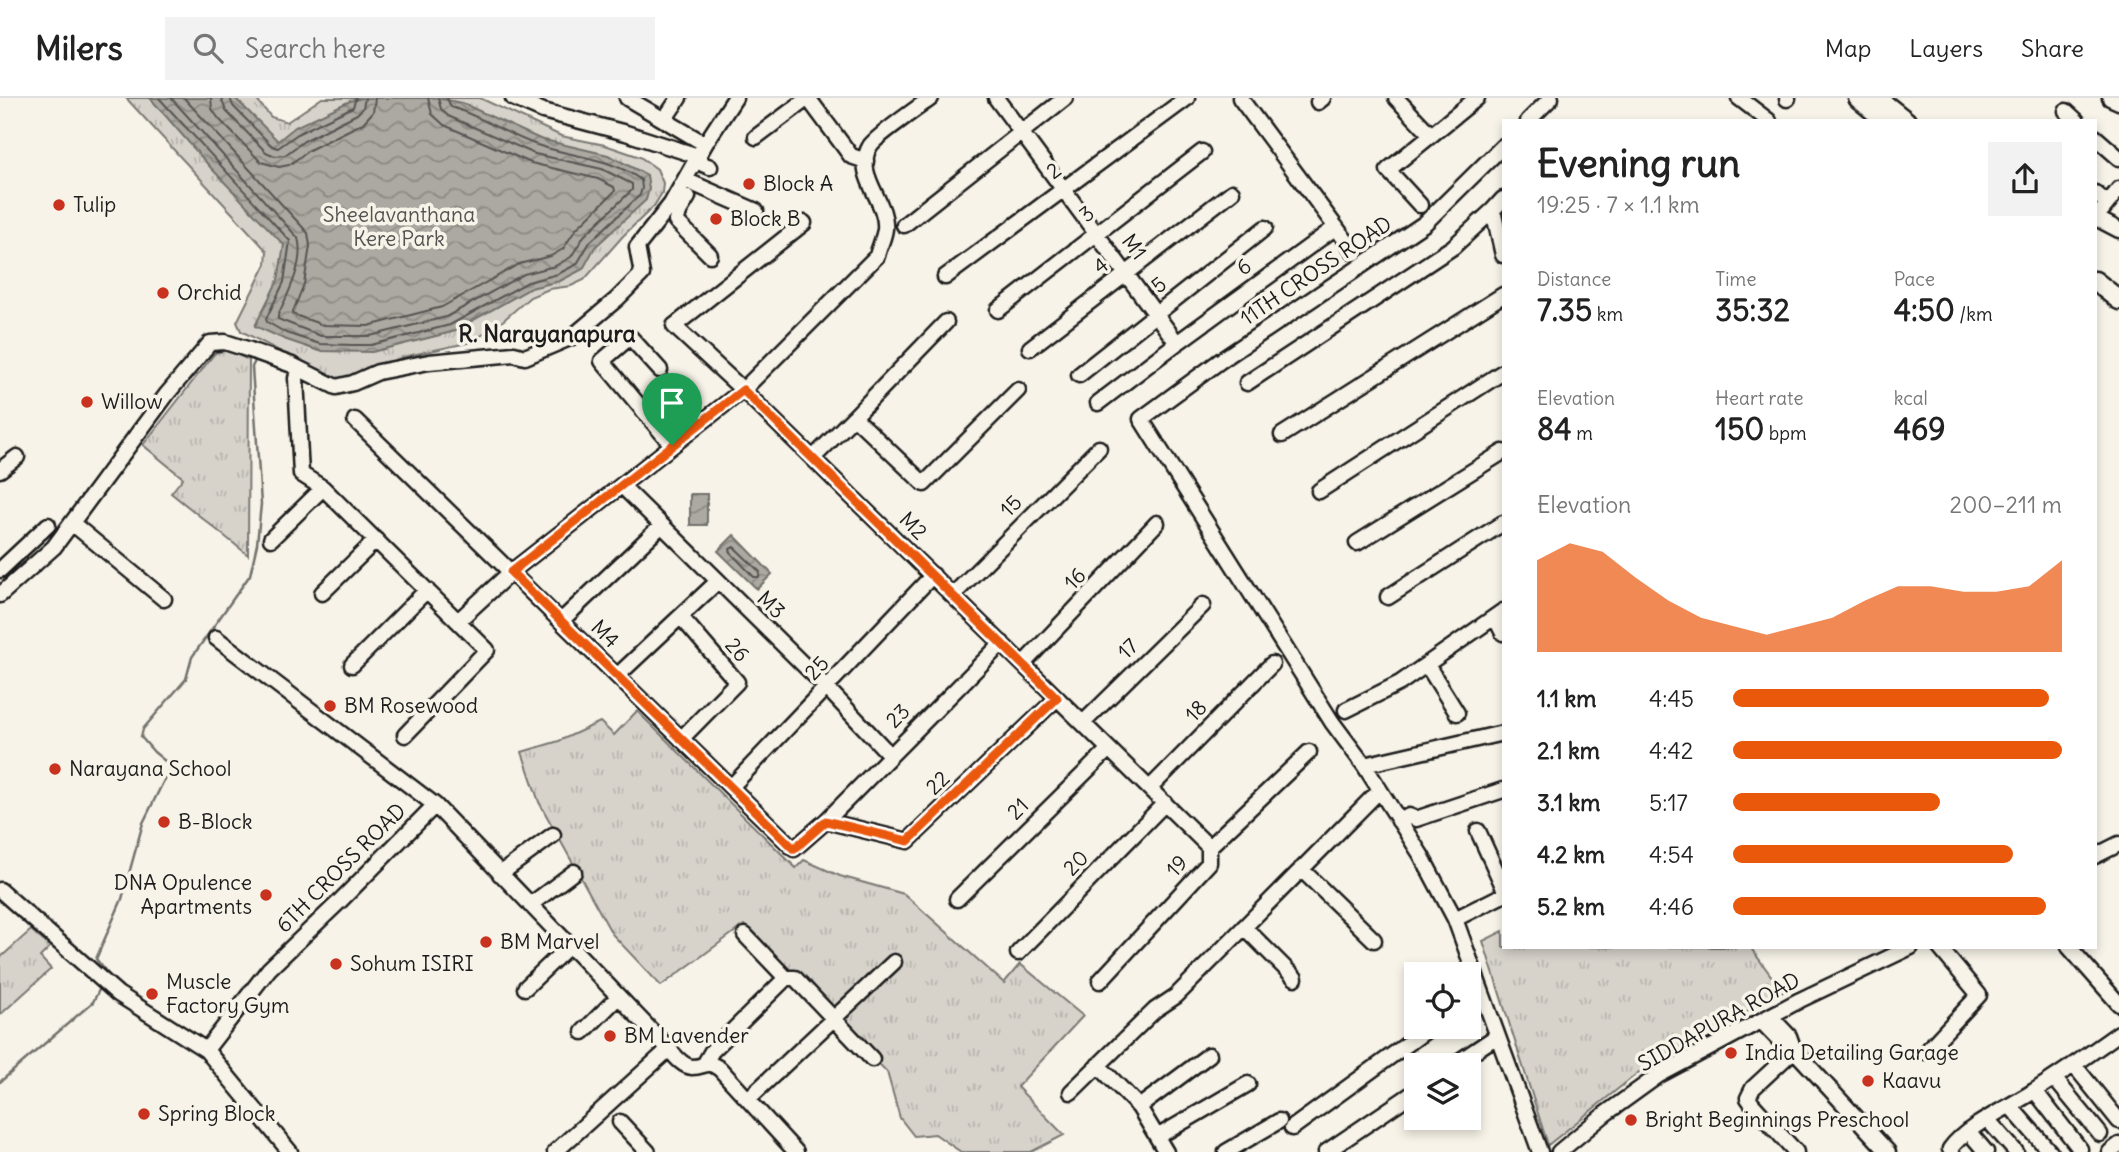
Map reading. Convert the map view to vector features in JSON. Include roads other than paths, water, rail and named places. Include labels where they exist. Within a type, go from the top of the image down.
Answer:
[{"type":"main road","points":[[1858,98],[1884,119]]},
{"type":"main road","points":[[1877,98],[1903,119]]},
{"type":"main road","points":[[2097,270],[2119,286]]},
{"type":"main road","points":[[2097,283],[2119,300]]},
{"type":"street","points":[[513,98],[543,111],[626,133],[704,158]]},
{"type":"street","points":[[627,98],[664,120],[704,158]]},
{"type":"street","points":[[664,120],[679,98]]},
{"type":"street","points":[[0,595],[45,556],[167,394],[210,343],[225,342],[250,350],[292,365],[336,387],[378,372],[429,362],[514,354],[525,358],[572,337],[642,274],[637,247],[676,207],[735,98]]},
{"type":"street","points":[[756,137],[808,98],[852,156],[866,161]]},
{"type":"street","points":[[458,621],[511,572],[743,390],[877,256],[885,228],[867,176],[866,161],[871,145],[930,98]]},
{"type":"street","name":"M1","points":[[996,98],[1177,343]]},
{"type":"street","points":[[904,225],[1065,98]]},
{"type":"street","name":"2","points":[[945,277],[1187,98]]},
{"type":"street","points":[[1240,98],[1355,253]]},
{"type":"street","points":[[1396,98],[1430,135]]},
{"type":"street","points":[[1420,205],[1388,170],[1477,98]]},
{"type":"street","points":[[1530,119],[1551,98]]},
{"type":"street","points":[[1739,98],[1766,119]]},
{"type":"street","points":[[2110,98],[2119,102]]},
{"type":"street","points":[[2097,139],[2119,158]]},
{"type":"street","name":"11TH CROSS ROAD","points":[[1364,765],[1332,722],[1141,419],[1220,361],[1425,223],[1502,147]]},
{"type":"street","name":"3","points":[[998,310],[1202,152]]},
{"type":"street","points":[[2097,216],[2119,189]]},
{"type":"street","points":[[687,190],[756,211]]},
{"type":"street","name":"4","points":[[1030,348],[1232,192]]},
{"type":"street","points":[[2097,195],[2107,203]]},
{"type":"street","points":[[1247,383],[1453,247],[1502,200]]},
{"type":"street","points":[[676,207],[676,221],[710,255]]},
{"type":"street","points":[[1493,210],[1502,250]]},
{"type":"street","points":[[2097,219],[2119,230]]},
{"type":"street","name":"M2","points":[[804,223],[674,326],[813,458],[1209,847]]},
{"type":"street","name":"6","points":[[1177,343],[1336,226]]},
{"type":"street","name":"5","points":[[1079,375],[1265,228]]},
{"type":"street","points":[[1282,435],[1502,296]]},
{"type":"street","points":[[813,458],[946,322]]},
{"type":"street","points":[[660,370],[630,337],[603,360],[672,445]]},
{"type":"street","points":[[1098,403],[1177,343]]},
{"type":"street","points":[[1319,491],[1502,373]]},
{"type":"street","points":[[296,378],[301,474],[323,488],[487,650],[405,735]]},
{"type":"street","points":[[854,417],[924,484],[1018,390]]},
{"type":"street","name":"M4","points":[[355,420],[794,849],[826,821]]},
{"type":"street","name":"15","points":[[953,595],[1099,447]]},
{"type":"street","points":[[1357,544],[1502,453]]},
{"type":"street","points":[[0,470],[17,457]]},
{"type":"street","name":"M3","points":[[622,486],[827,688],[890,754]]},
{"type":"street","points":[[271,539],[323,488]]},
{"type":"street","points":[[72,523],[164,599]]},
{"type":"street","name":"16","points":[[1023,664],[1157,523]]},
{"type":"street","points":[[1388,597],[1502,524]]},
{"type":"street","points":[[0,570],[48,525]]},
{"type":"street","points":[[561,621],[661,526]]},
{"type":"street","points":[[321,593],[376,540]]},
{"type":"street","name":"25","points":[[731,787],[933,575]]},
{"type":"street","points":[[617,676],[717,582]]},
{"type":"street","points":[[352,665],[427,590]]},
{"type":"street","name":"17","points":[[1083,723],[1203,605]]},
{"type":"street","points":[[1346,710],[1400,683],[1499,614]]},
{"type":"street","name":"26","points":[[681,617],[737,682],[681,739]]},
{"type":"street","points":[[216,638],[435,805]]},
{"type":"street","name":"23","points":[[826,821],[1002,643]]},
{"type":"street","name":"18","points":[[1150,788],[1272,664]]},
{"type":"street","points":[[1427,665],[1457,713]]},
{"type":"street","name":"22","points":[[826,821],[908,841],[1057,698]]},
{"type":"street","points":[[1466,962],[1455,919],[1403,826],[1364,765],[1502,733]]},
{"type":"street","name":"21","points":[[957,899],[1109,749]]},
{"type":"street","name":"19","points":[[1100,981],[1209,863],[1209,847],[1309,752]]},
{"type":"street","points":[[1403,826],[1416,826],[1416,819],[1502,789]]},
{"type":"street","points":[[1071,1092],[1155,1010],[1176,996],[1373,797]]},
{"type":"street","name":"20","points":[[1018,953],[1165,803]]},
{"type":"street","name":"6TH CROSS ROAD","points":[[206,1050],[269,969],[435,805],[682,1063],[691,1067],[705,1063]]},
{"type":"street","points":[[1478,831],[1502,884]]},
{"type":"street","points":[[500,874],[553,835]]},
{"type":"street","points":[[2097,855],[2119,844]]},
{"type":"street","points":[[1301,869],[1374,940]]},
{"type":"street","points":[[530,905],[574,872]]},
{"type":"street","points":[[0,890],[111,987],[206,1050],[290,1152]]},
{"type":"street","points":[[1455,919],[1502,896]]},
{"type":"street","points":[[1244,927],[1295,978]]},
{"type":"street","points":[[745,935],[786,978]]},
{"type":"street","points":[[525,988],[569,946]]},
{"type":"street","name":"SIDDAPURA ROAD","points":[[1559,1152],[1659,1075],[1907,949]]},
{"type":"street","points":[[1926,1052],[1979,995],[1941,949]]},
{"type":"street","points":[[2071,949],[2119,1004]]},
{"type":"street","points":[[748,1099],[894,962]]},
{"type":"street","points":[[796,1152],[720,1069],[705,1063],[712,1051],[786,978],[795,978],[872,1059]]},
{"type":"street","points":[[583,1032],[618,998]]},
{"type":"street","points":[[1481,1008],[1497,1036],[1540,1152]]},
{"type":"street","points":[[1765,1019],[1788,1035],[1794,1050],[1888,1152]]},
{"type":"street","points":[[1952,1152],[1950,1149],[1954,1143],[1968,1131],[2035,1091],[2119,1033]]},
{"type":"street","points":[[1472,1053],[1497,1036]]},
{"type":"street","points":[[1226,1152],[1285,1124],[1413,1039]]},
{"type":"street","points":[[555,1152],[669,1049]]},
{"type":"street","points":[[1794,1050],[1753,1088],[1748,1098],[1796,1152]]},
{"type":"street","points":[[1139,1107],[1209,1055]]},
{"type":"street","points":[[1098,1065],[1139,1107],[1166,1152]]},
{"type":"street","points":[[2074,1065],[2119,1121]]},
{"type":"street","points":[[2054,1078],[2100,1134]]},
{"type":"street","points":[[1157,1137],[1248,1084]]},
{"type":"street","points":[[2035,1091],[2080,1149]]},
{"type":"street","points":[[1326,1152],[1404,1099]]},
{"type":"street","points":[[2010,1106],[2050,1152]]},
{"type":"street","points":[[1988,1120],[2016,1152]]},
{"type":"street","points":[[620,1122],[648,1152]]},
{"type":"street","points":[[1968,1131],[1986,1152]]},
{"type":"street","points":[[2110,1152],[2119,1145]]},
{"type":"water","name":"Sheelavanthana Kere Park","points":[[150,98],[235,98],[278,141],[295,127],[350,101],[362,98],[436,98],[462,103],[540,139],[608,155],[647,175],[649,189],[646,200],[595,247],[583,269],[560,281],[531,288],[452,332],[372,352],[319,351],[255,326],[278,280],[284,245]]},
{"type":"water","points":[[690,494],[707,494],[707,525],[690,525]]},
{"type":"water","points":[[734,535],[772,574],[757,589],[718,551]]},
{"type":"waterway","points":[[106,977],[108,974],[96,959],[122,899],[143,823],[171,766],[141,737],[143,729],[186,679],[192,657],[250,575],[257,544],[261,504],[252,367],[256,359]]},
{"type":"waterway","points":[[0,1082],[93,1002],[101,986]]},
{"type":"place","name":"Block A","points":[[749,184]]},
{"type":"place","name":"Tulip","points":[[59,205]]},
{"type":"place","name":"Block B","points":[[716,219]]},
{"type":"place","name":"Orchid","points":[[163,293]]},
{"type":"place","name":"Willow","points":[[87,402]]},
{"type":"place","name":"BM Rosewood","points":[[330,706]]},
{"type":"place","name":"Narayana School","points":[[55,769]]},
{"type":"place","name":"B-Block","points":[[164,822]]},
{"type":"place","name":"DNA Opulence Apartments","points":[[266,895]]},
{"type":"place","name":"BM Marvel","points":[[486,942]]},
{"type":"place","name":"Sohum ISIRI","points":[[336,964]]},
{"type":"place","name":"Muscle Factory Gym","points":[[152,994]]},
{"type":"place","name":"BM Lavender","points":[[610,1036]]},
{"type":"place","name":"India Detailing Garage","points":[[1731,1053]]},
{"type":"place","name":"Kaavu","points":[[1868,1081]]},
{"type":"place","name":"Spring Block","points":[[144,1114]]},
{"type":"place","name":"Bright Beginnings Preschool","points":[[1631,1120]]},
{"type":"district","name":"R. Narayanapura","points":[[547,334]]}]
